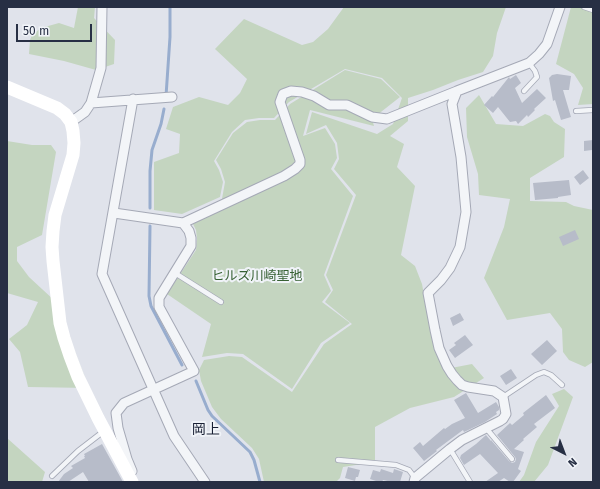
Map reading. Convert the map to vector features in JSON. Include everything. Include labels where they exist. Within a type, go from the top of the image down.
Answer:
[{"type":"street","points":[[71,122],[85,112],[90,103],[101,68],[102,7]]},
{"type":"street","points":[[114,213],[183,223],[284,176],[300,164],[300,160],[280,102],[283,94],[291,91],[302,92],[314,96],[329,104],[347,105],[372,117],[387,119],[529,63],[547,44],[560,7]]},
{"type":"street","points":[[7,87],[57,108],[65,114],[71,122],[74,131],[73,154],[55,215],[52,247],[60,317],[64,338],[78,377],[130,478]]},
{"type":"street","points":[[414,480],[462,440],[504,419],[506,414],[504,397],[494,391],[462,385],[452,374],[439,348],[428,293],[450,268],[460,247],[466,212],[461,157],[452,104],[458,91]]},
{"type":"street","points":[[90,103],[172,97]]},
{"type":"street","points":[[134,100],[102,274],[174,436],[205,482]]},
{"type":"street","points":[[130,478],[132,470],[118,428],[116,413],[124,402],[194,371],[158,307],[159,298],[191,246],[191,238],[183,223]]},
{"type":"lane","points":[[584,7],[593,10]]},
{"type":"lane","points":[[524,91],[537,77],[535,71],[529,63]]},
{"type":"lane","points":[[576,111],[593,110]]},
{"type":"lane","points":[[175,273],[221,302]]},
{"type":"lane","points":[[504,397],[544,372],[551,375],[562,385]]},
{"type":"lane","points":[[486,428],[512,459]]},
{"type":"lane","points":[[52,476],[105,430]]},
{"type":"lane","points":[[450,449],[470,482]]},
{"type":"lane","points":[[338,460],[396,465],[409,470],[414,480]]},
{"type":"green space","points":[[78,7],[95,7],[94,18],[115,40],[114,64],[96,70],[64,61],[29,54],[32,35],[41,28],[59,23],[74,28]]},
{"type":"green space","points":[[344,7],[506,7],[497,33],[493,56],[483,72],[408,98],[408,121],[390,136],[404,144],[397,167],[415,186],[401,255],[415,266],[422,284],[429,322],[446,369],[472,364],[484,378],[454,397],[410,408],[375,427],[375,462],[343,467],[340,478],[336,482],[264,482],[259,459],[252,448],[221,419],[212,407],[201,381],[199,370],[204,360],[229,356],[242,357],[292,392],[324,344],[352,324],[325,302],[333,290],[326,275],[356,195],[334,169],[339,159],[337,143],[326,125],[306,134],[312,112],[377,134],[393,124],[402,98],[382,78],[345,69],[289,102],[274,118],[245,120],[232,132],[214,161],[223,182],[220,197],[182,214],[154,210],[154,162],[179,153],[180,134],[166,129],[173,107],[199,97],[228,105],[240,93],[247,79],[215,49],[244,19],[302,45],[313,42],[328,29]]},
{"type":"green space","points":[[571,7],[593,7],[593,104],[578,105],[583,88],[574,74],[556,64]]},
{"type":"green space","name":"ヒルズ川崎聖地","points":[[345,70],[381,79],[400,97],[372,119],[374,126],[310,110],[303,136],[325,128],[335,144],[337,158],[331,169],[353,196],[324,275],[331,291],[322,302],[350,323],[321,343],[292,389],[243,354],[227,353],[202,357],[211,324],[167,294],[196,250],[196,230],[193,224],[220,210],[225,182],[221,169],[216,160],[233,133],[247,122],[275,120],[290,104]]},
{"type":"green space","points":[[479,95],[496,124],[523,126],[545,114],[550,116],[554,122],[565,129],[564,157],[530,178],[530,201],[566,202],[574,206],[593,210],[593,362],[585,367],[569,360],[563,352],[562,329],[550,313],[507,320],[484,278],[504,227],[510,199],[479,195],[478,174],[467,137],[466,108]]},
{"type":"green space","points":[[7,141],[32,145],[51,145],[56,152],[42,235],[17,247],[17,261],[29,277],[55,301],[89,388],[28,387],[20,352],[9,339],[27,325],[38,302],[7,293]]},
{"type":"green space","points":[[564,389],[573,397],[548,465],[534,482],[519,482],[524,475],[536,442],[559,406],[552,394]]},
{"type":"green space","points":[[7,438],[45,472],[42,482],[7,481]]},
{"type":"building","points":[[557,74],[571,76],[569,90],[563,90],[571,117],[561,120],[555,100],[553,101],[549,78],[552,75]]},
{"type":"building","points":[[516,75],[521,83],[515,88],[522,103],[537,89],[546,98],[528,117],[527,115],[518,124],[516,121],[510,122],[498,107],[493,113],[484,105],[492,96],[493,97],[509,77],[510,79]]},
{"type":"building","points":[[593,140],[592,150],[584,151],[584,141]]},
{"type":"building","points":[[583,170],[589,178],[580,185],[574,177]]},
{"type":"building","points":[[569,180],[571,195],[535,200],[533,183]]},
{"type":"building","points":[[575,230],[579,239],[563,246],[559,237]]},
{"type":"building","points":[[460,313],[464,320],[453,326],[450,318]]},
{"type":"building","points":[[465,335],[473,345],[455,358],[449,350],[456,345],[454,343]]},
{"type":"building","points":[[547,340],[557,351],[542,365],[531,354]]},
{"type":"building","points":[[511,369],[517,378],[506,385],[500,376]]},
{"type":"building","points":[[466,393],[478,413],[496,402],[499,407],[499,410],[496,412],[497,414],[485,422],[464,432],[463,430],[424,461],[413,448],[420,442],[423,446],[444,428],[445,429],[465,418],[454,400]]},
{"type":"building","points":[[546,395],[555,408],[534,424],[537,427],[514,449],[524,452],[518,469],[521,471],[513,482],[510,482],[504,478],[498,482],[485,482],[498,473],[480,454],[464,465],[460,458],[461,455],[486,435],[509,461],[512,463],[515,462],[515,457],[497,435],[510,423],[512,425],[524,415],[523,413]]},
{"type":"building","points":[[102,444],[123,482],[89,482],[83,472],[68,482],[58,482],[64,474],[73,468],[71,466],[85,458],[84,454]]},
{"type":"building","points":[[348,467],[360,470],[355,481],[345,478]]},
{"type":"building","points":[[381,469],[393,473],[394,469],[403,472],[400,482],[383,480],[382,482],[379,482],[370,479],[373,470],[380,472]]},
{"type":"waterway","points":[[166,96],[170,37],[170,7]]},
{"type":"waterway","points":[[150,208],[150,171],[152,150],[161,124],[164,109]]},
{"type":"waterway","points":[[150,226],[149,296],[151,306],[182,365]]},
{"type":"waterway","points":[[196,381],[212,416],[250,452],[254,460],[260,482]]},
{"type":"district","name":"岡上","points":[[206,430]]}]
